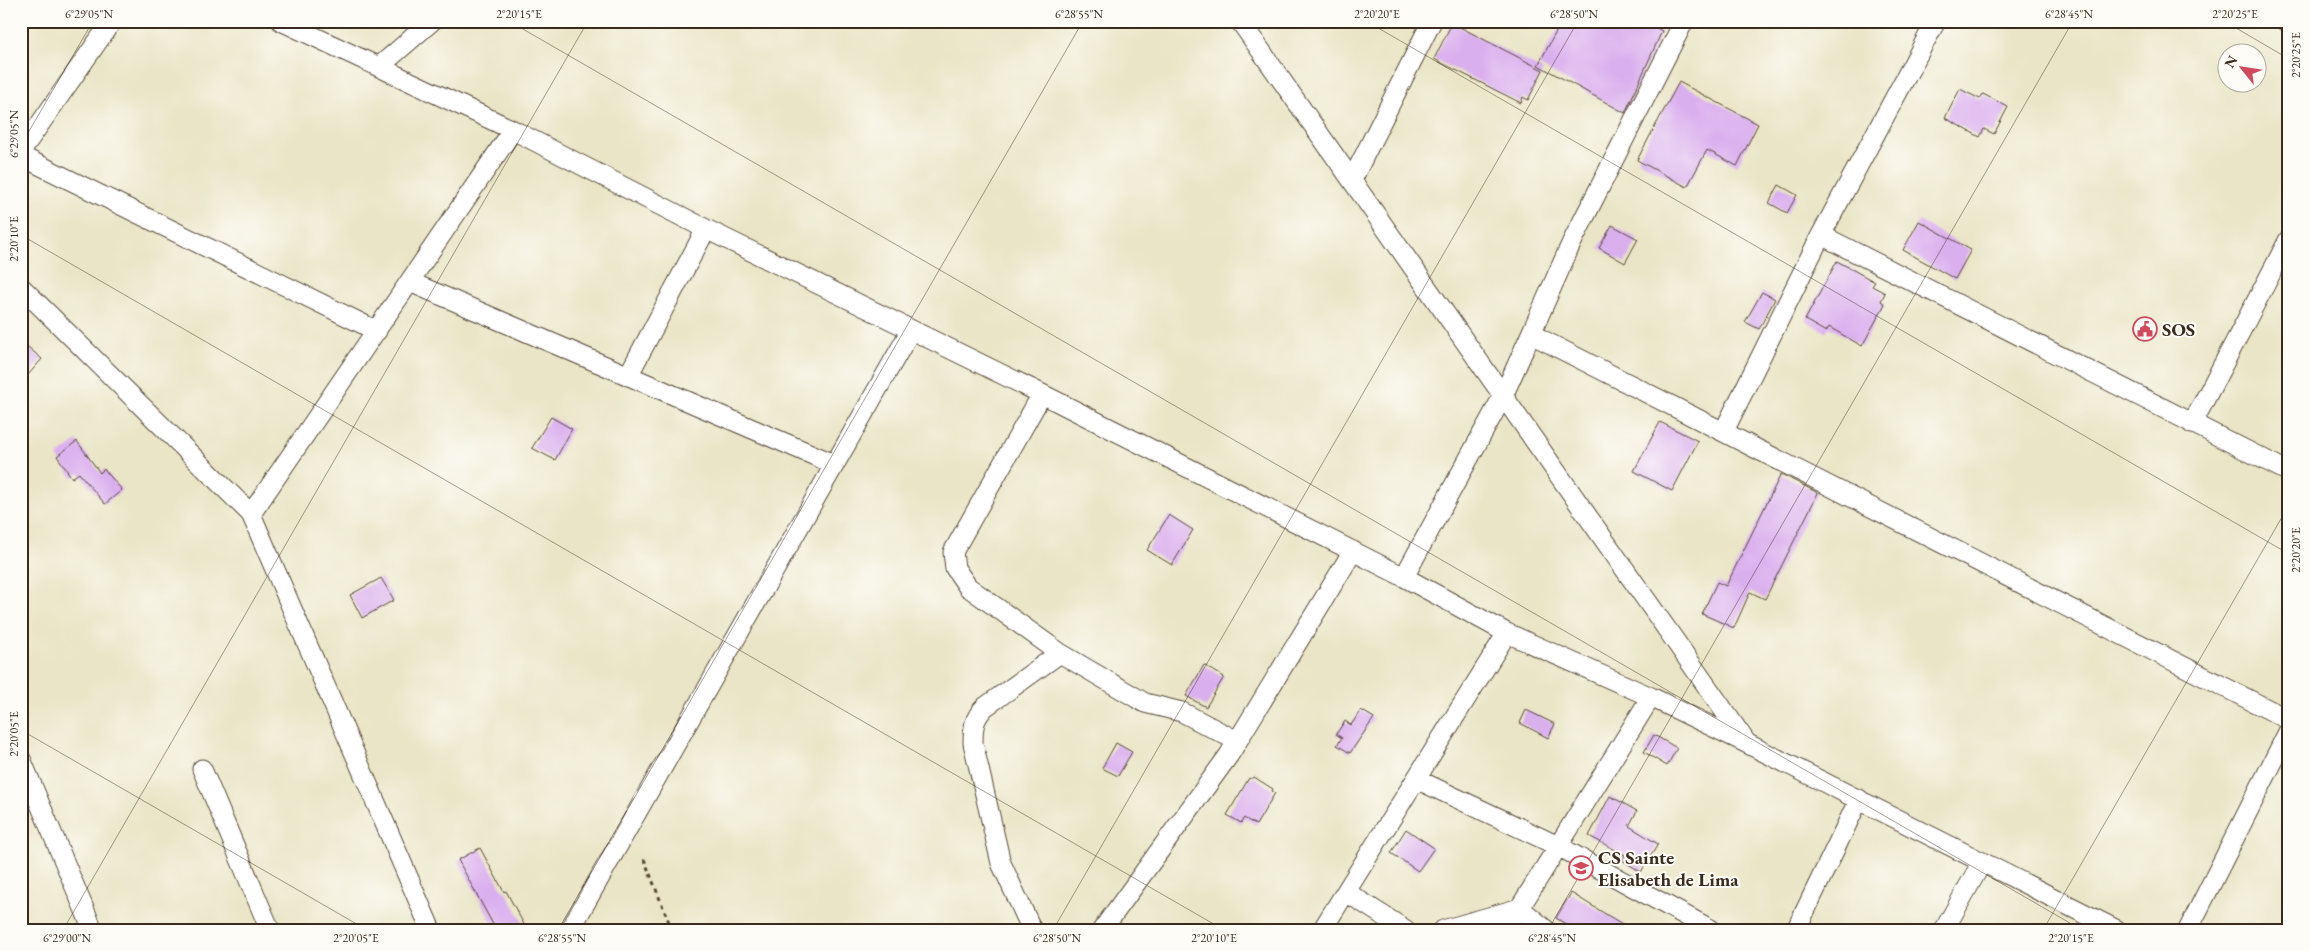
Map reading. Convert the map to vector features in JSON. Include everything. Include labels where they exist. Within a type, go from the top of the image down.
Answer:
[{"type":"street","points":[[21,151],[112,21]]},
{"type":"street","points":[[281,21],[513,130],[706,230],[1042,394],[1353,551],[1507,633],[1651,697],[1746,743],[1982,862],[2097,925],[2117,930]]},
{"type":"street","points":[[380,66],[432,21]]},
{"type":"street","points":[[1240,21],[1504,394],[1746,743]]},
{"type":"street","points":[[1352,180],[1432,21]]},
{"type":"street","points":[[1404,577],[1504,394],[1571,244],[1684,21]]},
{"type":"street","points":[[1724,430],[1821,235],[1936,21]]},
{"type":"street","points":[[252,514],[513,130]]},
{"type":"street","points":[[21,156],[377,331]]},
{"type":"street","points":[[628,376],[706,230]]},
{"type":"street","points":[[1821,235],[2289,472]]},
{"type":"street","points":[[2192,424],[2289,239]]},
{"type":"street","points":[[410,282],[834,464]]},
{"type":"street","points":[[21,287],[252,514],[431,930]]},
{"type":"street","points":[[570,930],[912,330]]},
{"type":"street","points":[[1531,334],[1724,430],[2289,720]]},
{"type":"street","points":[[1042,394],[953,552],[955,568],[968,587],[1060,653],[1145,703],[1182,712],[1238,740]]},
{"type":"street","points":[[1102,930],[1140,880],[1238,740],[1353,551]]},
{"type":"street","points":[[1322,930],[1507,633]]},
{"type":"street","points":[[1032,930],[1001,863],[973,743],[973,728],[977,716],[986,707],[1060,653]]},
{"type":"street","points":[[1506,930],[1651,697]]},
{"type":"street","points":[[2188,930],[2289,730]]},
{"type":"street","points":[[21,759],[92,930]]},
{"type":"street","points":[[202,769],[270,930]]},
{"type":"street","points":[[1416,779],[1558,846],[1712,930]]},
{"type":"street","points":[[1796,930],[1860,799]]},
{"type":"street","points":[[1944,930],[1982,862]]},
{"type":"street","points":[[1346,892],[1406,930]]},
{"type":"street","points":[[1443,930],[1520,908]]},
{"type":"street","points":[[1520,908],[1546,930]]},
{"type":"path","points":[[644,860],[672,930]]},
{"type":"building","points":[[1562,21],[1644,21],[1662,31],[1625,113],[1538,65]]},
{"type":"building","points":[[1452,23],[1543,70],[1528,100],[1523,97],[1521,103],[1434,59]]},
{"type":"building","points":[[1679,82],[1758,124],[1737,166],[1707,150],[1687,187],[1637,160]]},
{"type":"building","points":[[1960,89],[1980,99],[1983,94],[2008,107],[1994,134],[1984,129],[1980,137],[1945,118]]},
{"type":"building","points":[[1779,185],[1797,195],[1787,213],[1769,203]]},
{"type":"building","points":[[1919,221],[1971,250],[1955,279],[1903,250]]},
{"type":"building","points":[[1612,225],[1638,239],[1625,263],[1599,248]]},
{"type":"building","points":[[1837,261],[1875,282],[1872,286],[1885,293],[1881,301],[1885,304],[1862,346],[1829,327],[1826,332],[1805,320]]},
{"type":"building","points":[[1762,292],[1775,299],[1759,329],[1745,322]]},
{"type":"building","points":[[21,341],[42,359],[21,383]]},
{"type":"building","points":[[551,417],[572,429],[555,460],[532,448]]},
{"type":"building","points":[[1660,422],[1698,441],[1672,491],[1634,471]]},
{"type":"building","points":[[77,441],[100,473],[104,469],[122,490],[105,504],[79,473],[72,478],[57,456]]},
{"type":"building","points":[[1781,474],[1818,493],[1765,599],[1750,592],[1734,628],[1702,614],[1717,582],[1726,586]]},
{"type":"building","points":[[1169,515],[1193,530],[1172,565],[1147,550]]},
{"type":"building","points":[[381,578],[394,600],[362,618],[350,595]]},
{"type":"building","points":[[1204,665],[1224,677],[1206,707],[1186,696]]},
{"type":"building","points":[[1361,710],[1374,718],[1350,753],[1337,745],[1342,738],[1336,734],[1345,721],[1351,725]]},
{"type":"building","points":[[1526,710],[1555,724],[1548,738],[1520,723]]},
{"type":"building","points":[[1654,735],[1677,748],[1667,766],[1644,752]]},
{"type":"building","points":[[1116,743],[1132,752],[1118,776],[1102,768]]},
{"type":"building","points":[[1254,777],[1273,789],[1272,791],[1275,793],[1256,825],[1244,818],[1241,823],[1227,815],[1249,778],[1252,779]]},
{"type":"building","points":[[1610,796],[1637,811],[1629,826],[1658,844],[1641,872],[1622,860],[1625,855],[1589,836]]},
{"type":"building","points":[[1406,829],[1434,848],[1418,871],[1391,853]]},
{"type":"building","points":[[480,848],[527,930],[496,930],[458,860]]},
{"type":"building","points":[[1571,893],[1632,930],[1575,930],[1556,918]]},
{"type":"place","name":"SOS","points":[[2145,329]]},
{"type":"place","name":"CS Sainte Elisabeth de Lima","points":[[1581,868]]}]
